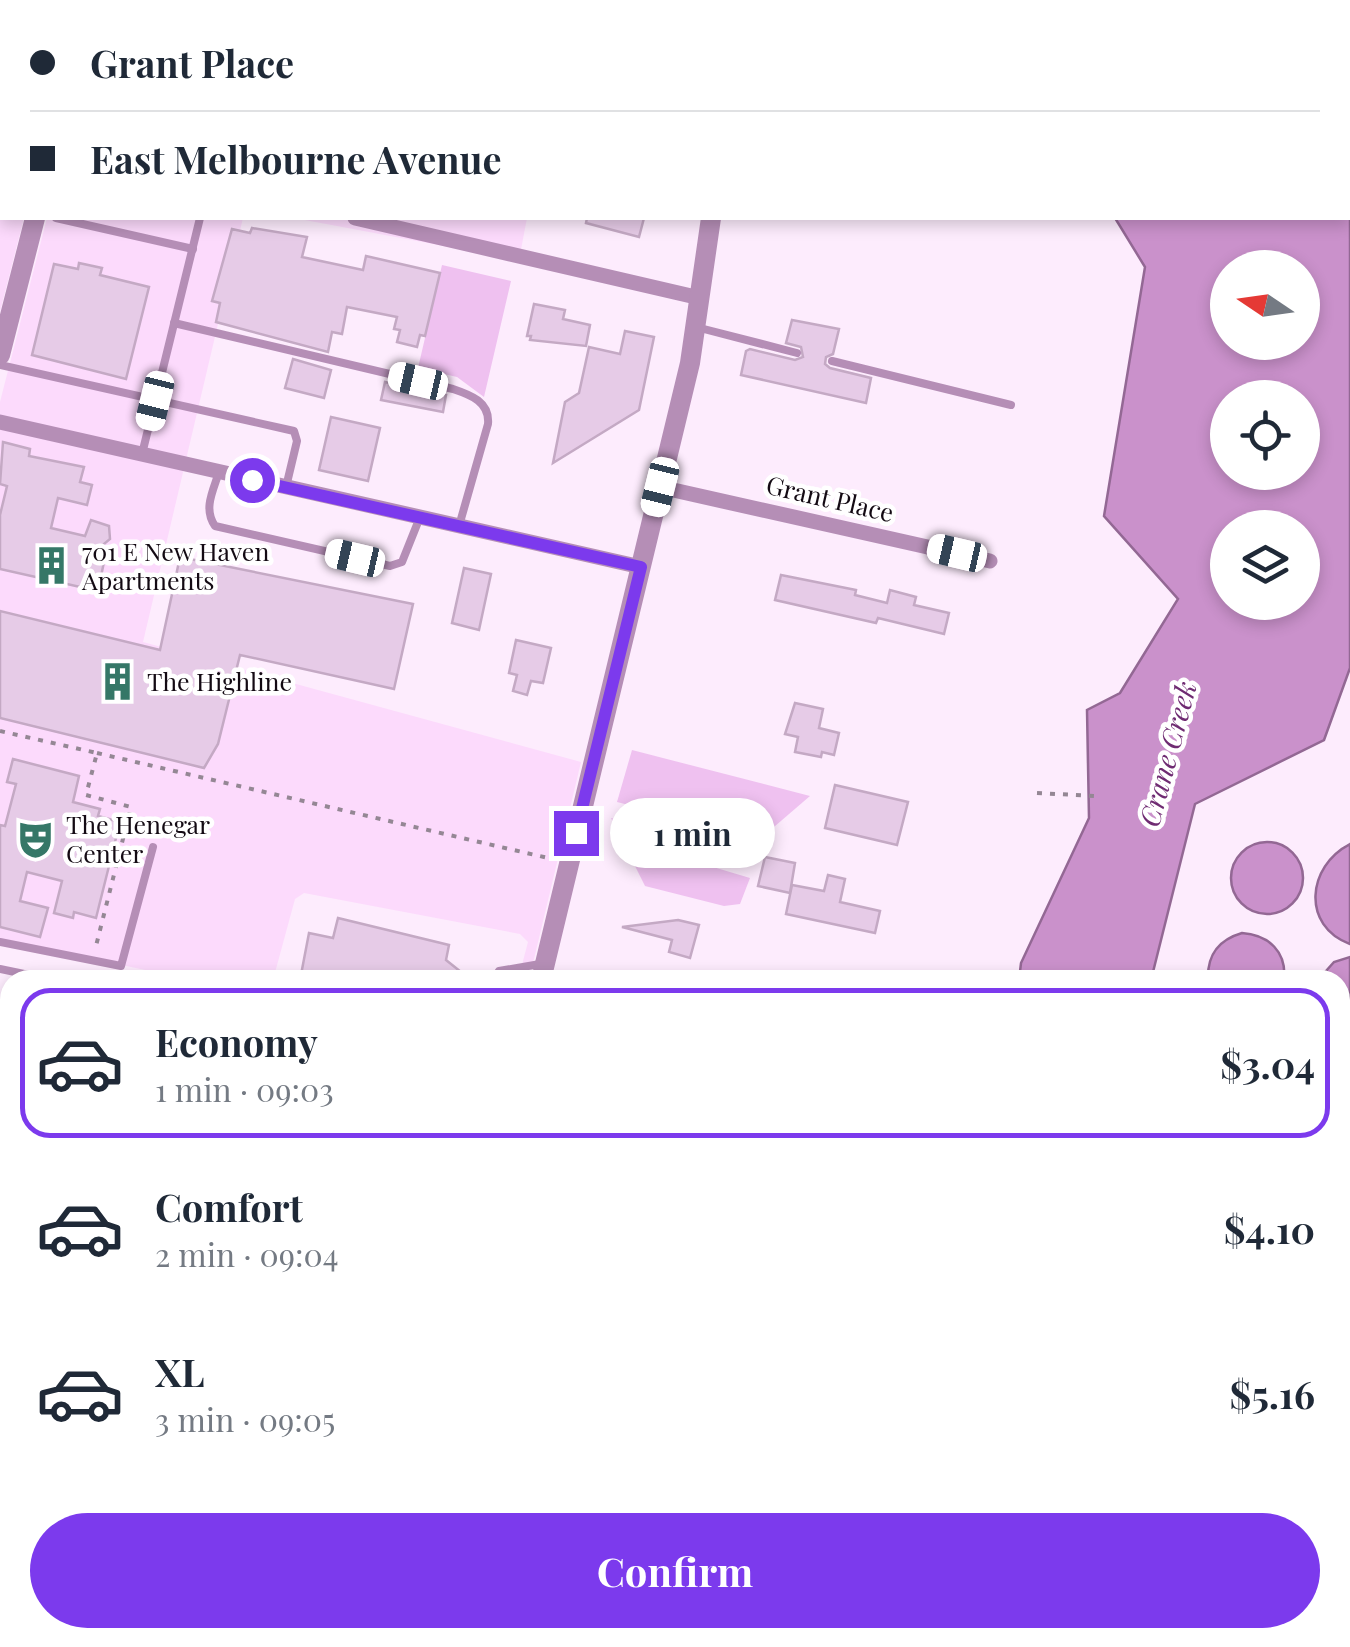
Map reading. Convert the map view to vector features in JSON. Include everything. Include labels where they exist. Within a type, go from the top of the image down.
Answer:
[{"type":"street","points":[[0,355],[34,220]]},
{"type":"street","points":[[364,220],[700,298]]},
{"type":"street","points":[[543,970],[696,326],[711,220]]},
{"type":"street","points":[[0,422],[641,567]]},
{"type":"street","name":"Grant Place","points":[[660,487],[990,561]]},
{"type":"lane","points":[[65,220],[193,249]]},
{"type":"lane","points":[[142,454],[200,220]]},
{"type":"lane","points":[[174,323],[453,389],[478,399],[489,416],[488,424],[459,526]]},
{"type":"lane","points":[[696,326],[796,353]]},
{"type":"lane","points":[[832,360],[1011,405]]},
{"type":"lane","points":[[0,365],[294,432],[298,441],[286,487]]},
{"type":"lane","points":[[219,472],[209,504],[209,517],[216,526],[390,566],[402,562],[420,517]]},
{"type":"lane","points":[[0,942],[121,966],[152,847]]},
{"type":"path","points":[[0,730],[548,858]]},
{"type":"path","points":[[93,961],[131,807],[86,795],[97,753]]},
{"type":"path","points":[[1037,793],[1095,796]]},
{"type":"shaded area","points":[[0,220],[23,220],[0,312]]},
{"type":"shaded area","points":[[46,220],[243,220],[143,642],[581,762],[531,970],[521,970],[528,942],[520,934],[304,893],[295,899],[276,970],[145,970],[0,939],[0,402]]},
{"type":"shaded area","points":[[305,220],[527,220],[519,260]]},
{"type":"shaded area","points":[[442,265],[511,281],[484,397],[457,377],[418,368]]},
{"type":"shaded area","points":[[632,750],[810,796],[760,839],[617,802]]},
{"type":"shaded area","points":[[611,818],[707,840],[703,864],[750,878],[740,904],[724,906],[645,886]]},
{"type":"water","name":"Crane Creek","points":[[1116,220],[1350,220],[1350,668],[1324,740],[1195,804],[1154,970],[1020,970],[1089,818],[1087,710],[1120,693],[1178,599],[1104,516],[1145,267]]},
{"type":"water","points":[[1267,842],[1292,853],[1303,878],[1292,903],[1267,914],[1242,903],[1231,878],[1242,853]]},
{"type":"water","points":[[1350,844],[1350,944],[1323,924],[1315,895],[1325,866]]},
{"type":"water","points":[[1242,933],[1268,941],[1279,953],[1284,970],[1209,970],[1216,950]]},
{"type":"water","points":[[1350,957],[1350,970],[1327,970],[1334,962]]},
{"type":"building","points":[[587,220],[643,220],[639,237],[586,223]]},
{"type":"building","points":[[252,228],[307,237],[302,257],[363,270],[366,256],[440,273],[425,336],[420,335],[417,347],[397,342],[397,317],[347,307],[342,334],[332,332],[328,352],[216,322],[220,303],[212,301],[232,229],[250,233]]},
{"type":"building","points":[[79,263],[102,268],[100,275],[149,287],[126,379],[32,355],[54,264],[78,269]]},
{"type":"building","points":[[534,304],[565,310],[563,319],[590,325],[586,346],[530,340],[531,336],[527,336]]},
{"type":"building","points":[[792,320],[839,329],[833,354],[826,357],[825,364],[871,378],[866,403],[741,375],[746,351],[750,349],[795,360],[803,357],[801,347],[786,343]]},
{"type":"building","points":[[625,331],[654,337],[639,410],[553,463],[565,402],[579,393],[589,347],[620,354]]},
{"type":"building","points":[[293,359],[331,370],[324,398],[285,388]]},
{"type":"building","points":[[385,382],[446,395],[443,412],[381,400]]},
{"type":"building","points":[[331,417],[380,428],[368,481],[319,470]]},
{"type":"building","points":[[3,442],[30,449],[29,456],[84,467],[80,482],[92,485],[87,505],[58,498],[51,528],[85,536],[91,520],[109,526],[110,539],[87,558],[104,562],[98,591],[0,569],[0,515],[7,486],[0,484]]},
{"type":"building","points":[[180,557],[413,604],[394,689],[240,655],[218,744],[204,768],[0,718],[0,611],[160,650]]},
{"type":"building","points":[[464,568],[491,574],[479,630],[452,623]]},
{"type":"building","points":[[781,575],[856,590],[855,595],[887,603],[890,590],[916,597],[914,605],[949,613],[944,634],[775,600]]},
{"type":"building","points":[[516,640],[551,648],[543,683],[531,681],[527,695],[513,691],[517,675],[509,673]]},
{"type":"building","points":[[795,703],[823,709],[819,728],[839,733],[834,755],[795,752],[798,737],[785,734]]},
{"type":"building","points":[[13,759],[79,776],[73,802],[100,809],[98,816],[120,822],[96,918],[74,912],[73,918],[54,913],[62,881],[27,872],[20,901],[48,908],[40,937],[0,927],[0,825],[5,826],[16,784],[7,782]]},
{"type":"building","points":[[835,785],[908,802],[897,845],[825,828]]},
{"type":"building","points":[[765,857],[795,863],[790,893],[758,886]]},
{"type":"building","points":[[828,875],[845,879],[840,902],[880,911],[875,933],[786,914],[792,885],[824,891]]},
{"type":"building","points":[[338,918],[449,945],[446,960],[458,970],[302,970],[309,933],[333,938]]},
{"type":"building","points":[[678,920],[699,925],[690,958],[669,952],[672,940],[622,927]]},
{"type":"place","name":"701 E New Haven Apartments","points":[[52,566]]},
{"type":"place","name":"The Highline","points":[[117,682]]},
{"type":"place","name":"The Henegar Center","points":[[36,839]]},
{"type":"route","points":[[252,480],[641,567],[576,833]]}]
